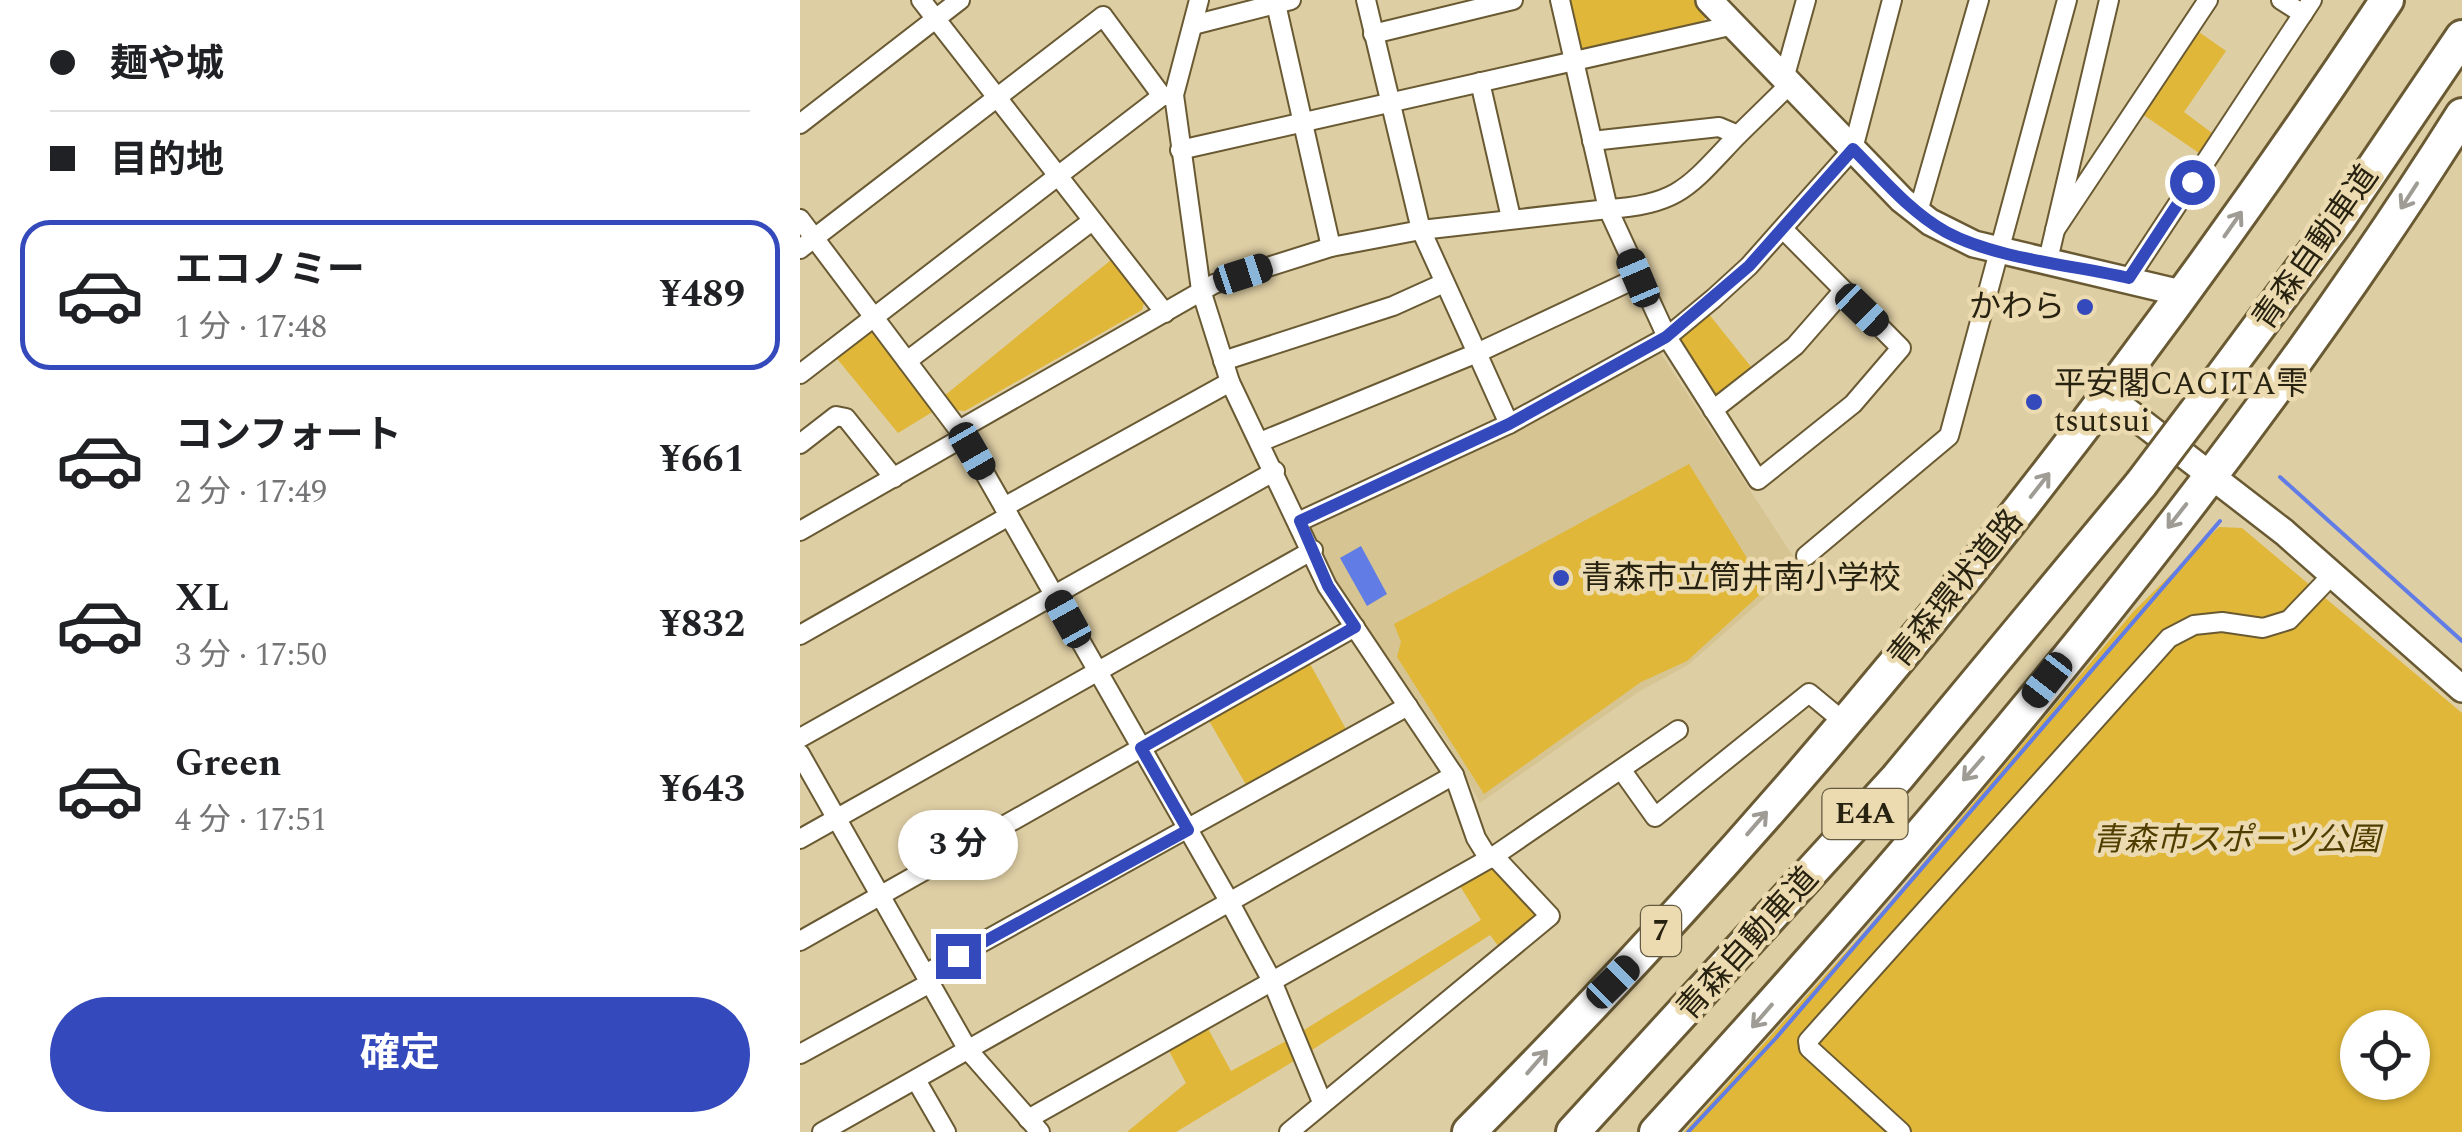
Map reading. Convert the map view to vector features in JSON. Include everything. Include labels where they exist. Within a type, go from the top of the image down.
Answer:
[{"type":"highway","name":"青森環状道路","points":[[1469,1132],[1632,963],[1922,636],[2184,294],[2386,0]]},
{"type":"highway","name":"青森自動車道","points":[[1573,1132],[1897,778],[2142,484],[2338,220],[2462,37]]},
{"type":"highway","points":[[1656,1132],[1753,1026],[2024,710],[2211,473],[2387,229],[2462,114]]},
{"type":"street","points":[[922,0],[1166,313]]},
{"type":"street","points":[[800,124],[960,0]]},
{"type":"street","points":[[1091,0],[1168,96],[1201,290],[1223,361],[1328,586],[1454,775],[1476,838],[1550,916],[1289,1132]]},
{"type":"street","points":[[800,374],[1057,176],[1168,96],[1198,0]]},
{"type":"street","points":[[1366,0],[1421,230],[1509,424]]},
{"type":"street","points":[[1374,34],[1513,0]]},
{"type":"street","points":[[1560,0],[1608,209],[1666,337],[1758,480],[1853,404],[1901,348],[1782,229]]},
{"type":"street","points":[[800,531],[1201,290],[1330,247],[1511,218],[1650,206],[1670,198],[1690,186],[1787,81],[1806,0]]},
{"type":"street","points":[[1300,521],[1509,424],[1666,337],[1749,266],[1853,149],[1892,0]]},
{"type":"street","points":[[1918,212],[1979,0]]},
{"type":"street","points":[[1806,556],[1950,436],[2067,0]]},
{"type":"street","points":[[2048,260],[2109,0]]},
{"type":"street","points":[[2055,230],[2208,0]]},
{"type":"street","points":[[2129,278],[2307,7],[2280,0]]},
{"type":"street","points":[[1193,25],[1283,2],[1330,247]]},
{"type":"street","points":[[1180,150],[1574,60],[1719,8],[1853,149],[1918,212],[1949,234],[1999,250],[2184,294]]},
{"type":"street","points":[[807,243],[1103,16]]},
{"type":"street","points":[[1480,82],[1511,218]]},
{"type":"street","points":[[1592,141],[1719,127],[1738,136]]},
{"type":"street","points":[[800,220],[807,243],[874,316],[961,434],[1229,901],[1272,981],[1322,1102]]},
{"type":"street","points":[[907,362],[1092,221]]},
{"type":"street","points":[[1260,442],[1477,353],[1638,278]]},
{"type":"street","points":[[1223,361],[1393,306],[1444,283]]},
{"type":"street","points":[[1714,410],[1795,346],[1842,291]]},
{"type":"street","points":[[800,635],[1230,382]]},
{"type":"street","points":[[2108,397],[2211,473],[2462,689]]},
{"type":"street","points":[[800,444],[836,416],[846,418],[894,478]]},
{"type":"street","points":[[800,738],[1274,471]]},
{"type":"street","points":[[800,838],[1313,550]]},
{"type":"street","points":[[1902,1132],[1808,1048],[1808,1041],[2169,638],[2194,624],[2222,622],[2263,628],[2289,620],[2332,574]]},
{"type":"street","points":[[800,941],[1355,627]]},
{"type":"street","points":[[1623,772],[1654,817],[1808,693],[1844,722]]},
{"type":"street","points":[[800,1054],[1408,706]]},
{"type":"street","points":[[800,754],[968,1050],[1034,1126],[1272,981],[1492,858],[1623,772],[1678,730]]},
{"type":"street","points":[[822,1132],[1454,775]]},
{"type":"street","points":[[916,1080],[946,1132]]},
{"type":"shaded area","name":"青森市立筒井南小学校","points":[[1660,352],[1800,567],[1688,665],[1640,691],[1480,803],[1447,742],[1340,590],[1310,527],[1510,431]]},
{"type":"green space","points":[[1567,0],[1694,0],[1707,14],[1702,25],[1585,51],[1576,44]]},
{"type":"green space","points":[[2199,32],[2226,51],[2184,112],[2212,133],[2199,153],[2142,114]]},
{"type":"green space","points":[[1111,260],[1144,303],[1142,310],[965,411],[955,410],[944,396]]},
{"type":"green space","points":[[1708,313],[1752,368],[1721,395],[1713,395],[1679,347],[1680,336]]},
{"type":"green space","points":[[866,331],[876,332],[934,411],[898,433],[834,355]]},
{"type":"green space","points":[[1689,464],[1766,589],[1687,661],[1641,682],[1484,794],[1397,657],[1401,642],[1394,624]]},
{"type":"green space","name":"青森市スポーツ公園","points":[[2219,527],[2242,528],[2462,713],[2462,1132],[1684,1132],[1883,911],[2133,612]]},
{"type":"green space","points":[[1309,662],[1347,731],[1248,788],[1208,719]]},
{"type":"green space","points":[[1492,866],[1536,911],[1536,919],[1499,947],[1490,935],[1312,1050],[1304,1030],[1481,920],[1460,886]]},
{"type":"green space","points":[[1206,1025],[1231,1071],[1286,1041],[1294,1061],[1176,1132],[1127,1132],[1186,1083],[1168,1049]]},
{"type":"water","points":[[1361,546],[1387,594],[1367,606],[1340,558]]},
{"type":"waterway","points":[[2280,477],[2462,641]]},
{"type":"waterway","points":[[1688,1132],[1776,1038],[2220,521]]},
{"type":"place","name":"かわら","points":[[2085,307]]},
{"type":"place","name":"平安閣CACITA雫 tsutsui","points":[[2034,402]]},
{"type":"place","name":"青森市立筒井南小学校","points":[[1561,578]]},
{"type":"route","points":[[958,956],[1188,830],[1141,748],[1355,627],[1328,586],[1300,521],[1509,424],[1666,337],[1749,266],[1853,149],[1902,200],[1949,234],[1974,244],[2129,278],[2192,182]]}]
